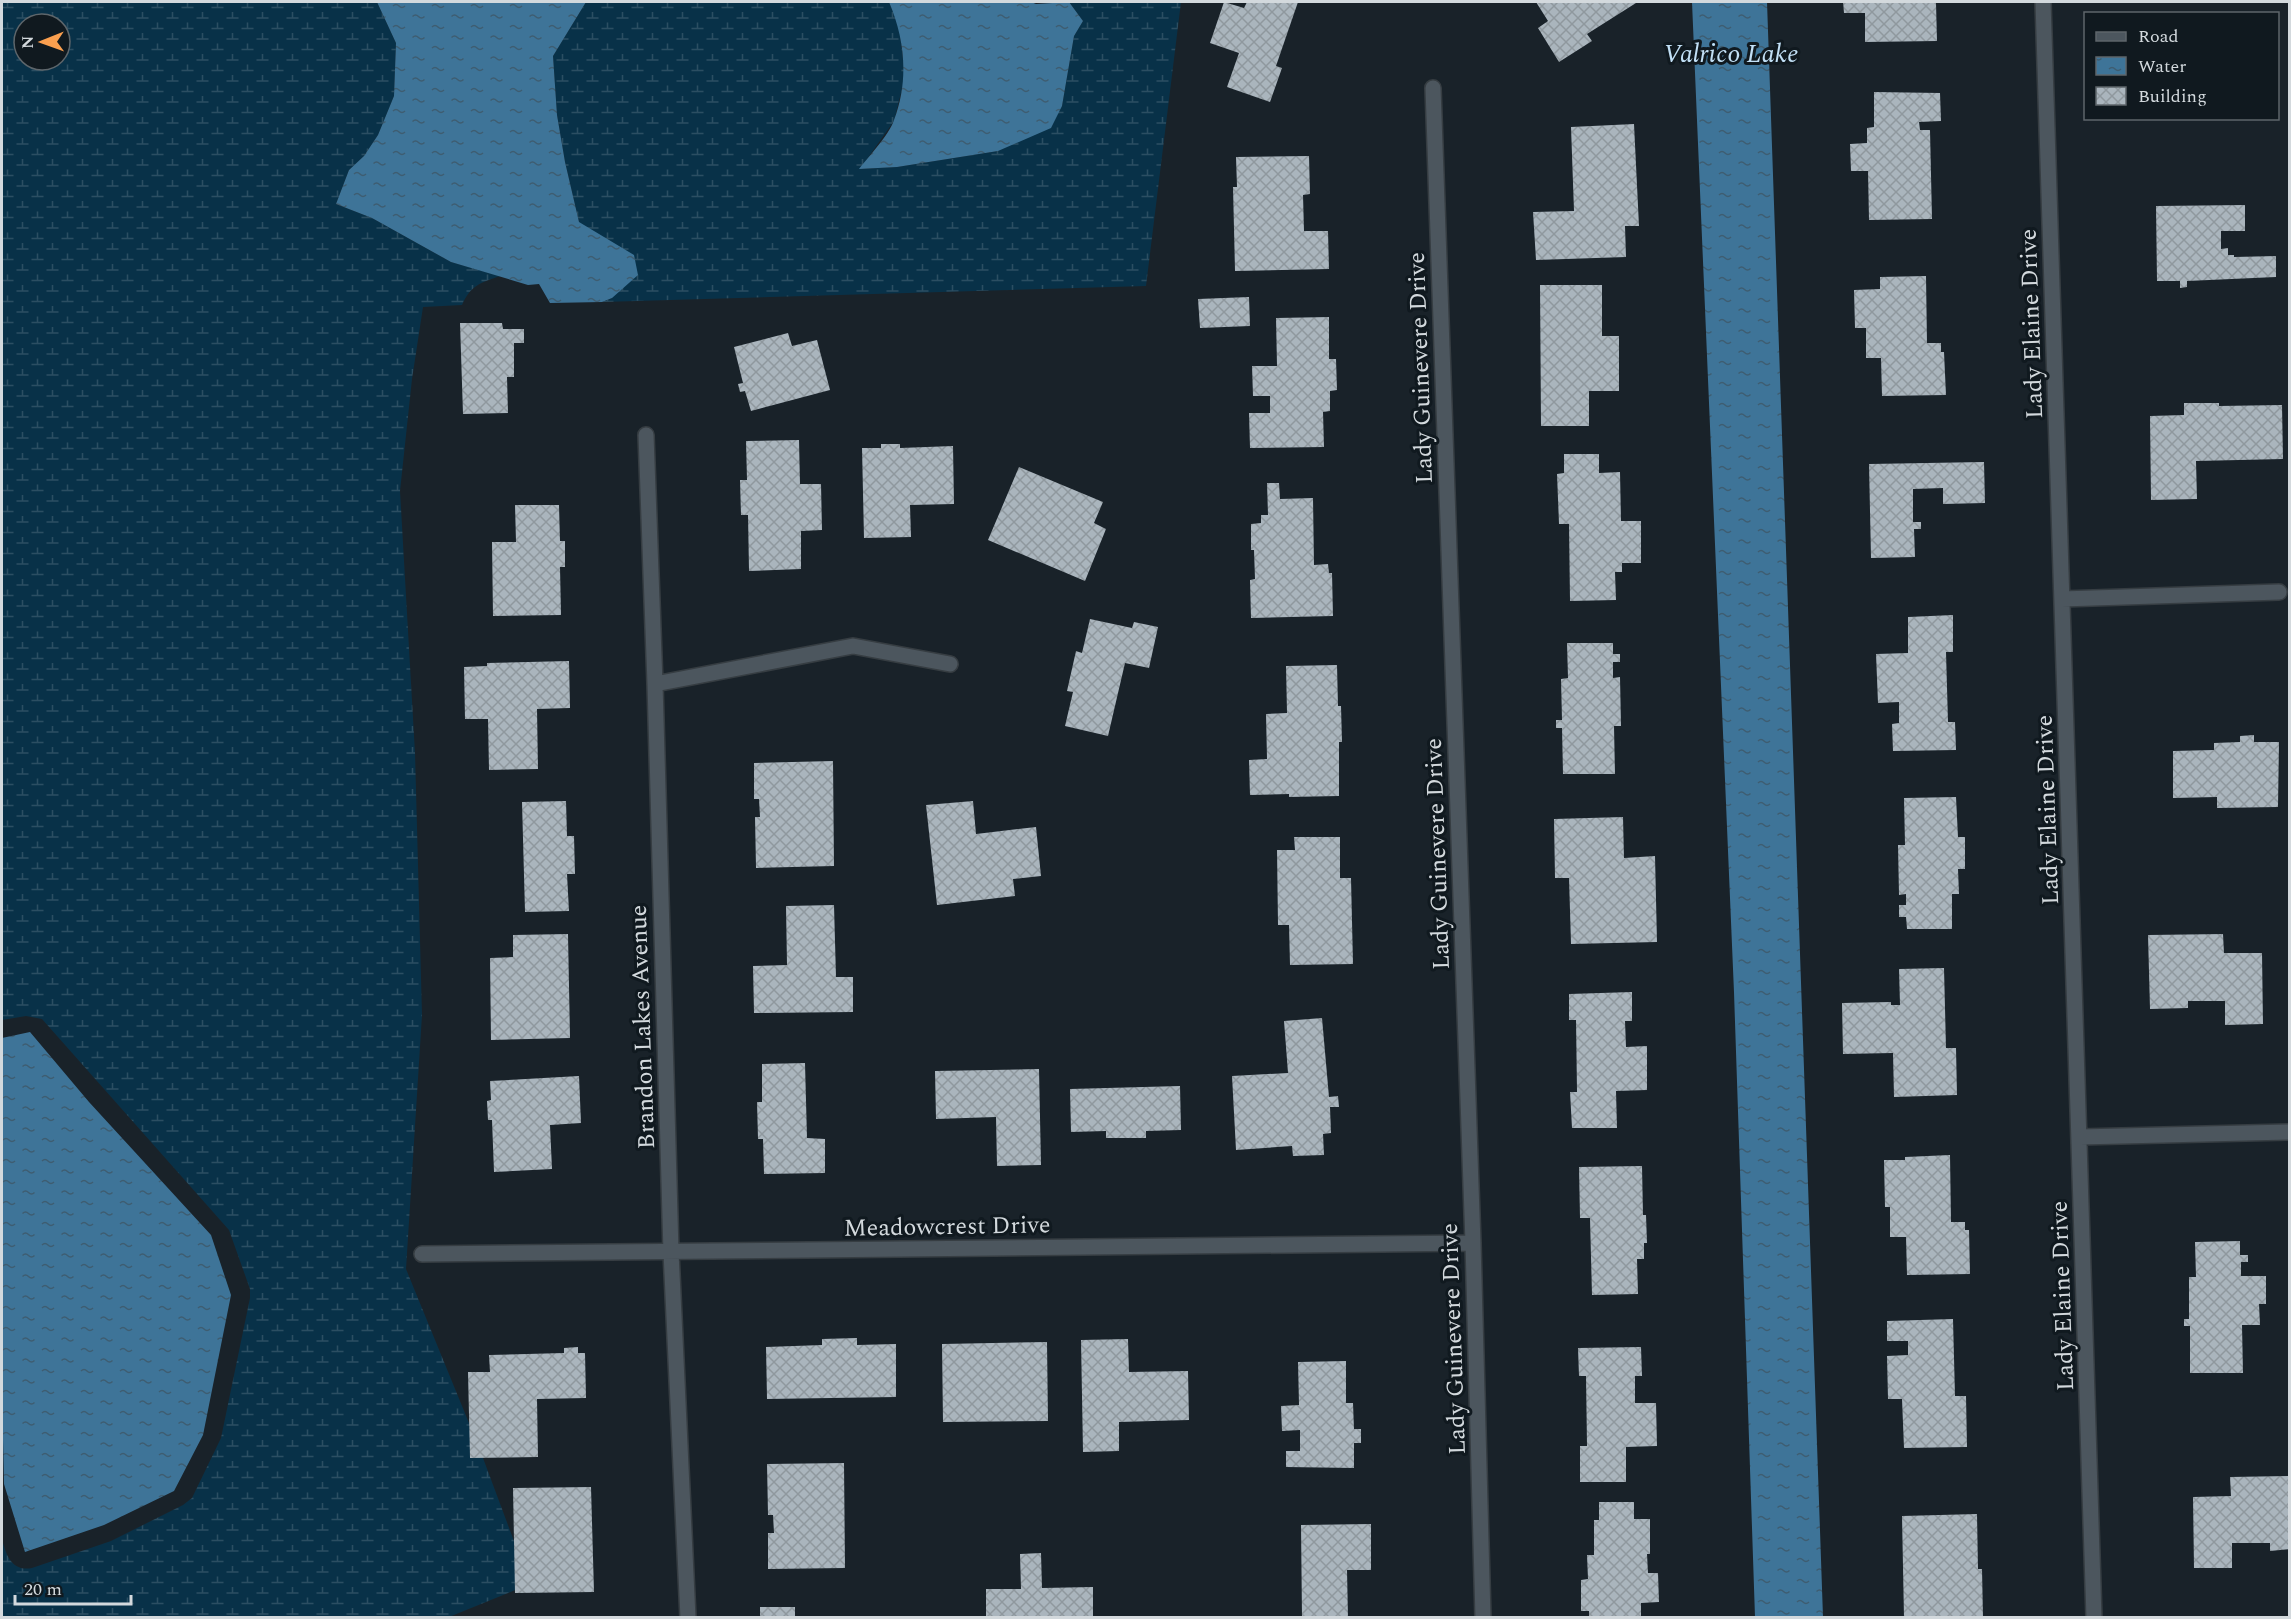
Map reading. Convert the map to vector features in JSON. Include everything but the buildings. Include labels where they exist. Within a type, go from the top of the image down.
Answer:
[{"type":"street","name":"Lady Elaine Drive","points":[[2043,2],[2094,1617]]},
{"type":"street","name":"Lady Guinevere Drive","points":[[1433,88],[1473,1243],[1483,1617]]},
{"type":"street","name":"Brandon Lakes Avenue","points":[[646,435],[671,1252],[688,1617]]},
{"type":"street","points":[[2062,599],[2278,592]]},
{"type":"street","points":[[655,684],[853,646],[950,664]]},
{"type":"street","points":[[2080,1137],[2289,1132]]},
{"type":"street","name":"Meadowcrest Drive","points":[[422,1254],[1473,1243]]},
{"type":"green space","points":[[2,2],[377,2],[396,43],[394,96],[378,135],[364,156],[349,170],[336,204],[372,218],[451,262],[500,276],[473,289],[462,305],[423,307],[412,379],[400,491],[415,753],[422,1015],[406,1269],[480,1450],[530,1584],[449,1617],[2,1617],[2,1539],[8,1556],[15,1565],[25,1569],[32,1568],[111,1541],[183,1505],[192,1498],[221,1438],[250,1298],[250,1289],[229,1230],[42,1019],[26,1016],[2,1020]]},
{"type":"green space","points":[[586,2],[889,2],[899,25],[905,77],[894,121],[860,169],[897,167],[998,151],[1062,106],[1074,36],[1083,21],[1069,2],[1181,2],[1146,286],[602,302],[612,298],[579,222],[557,115],[553,56]]},
{"type":"water","points":[[377,2],[586,2],[553,56],[557,115],[579,222],[634,255],[638,275],[612,298],[602,302],[550,303],[539,284],[528,285],[451,262],[372,218],[336,204],[349,170],[364,156],[378,135],[394,96],[396,43]]},
{"type":"water","points":[[889,2],[1031,2],[1036,4],[1069,2],[1083,21],[1074,36],[1062,106],[1051,128],[998,151],[897,167],[859,169],[891,126],[902,90],[902,45]]},
{"type":"water","name":"Valrico Lake","points":[[1692,2],[1767,2],[1823,1617],[1755,1617],[1734,992]]},
{"type":"water","points":[[30,1032],[89,1102],[211,1235],[231,1295],[203,1435],[174,1491],[104,1525],[25,1552],[4,1484],[2,1038]]}]
